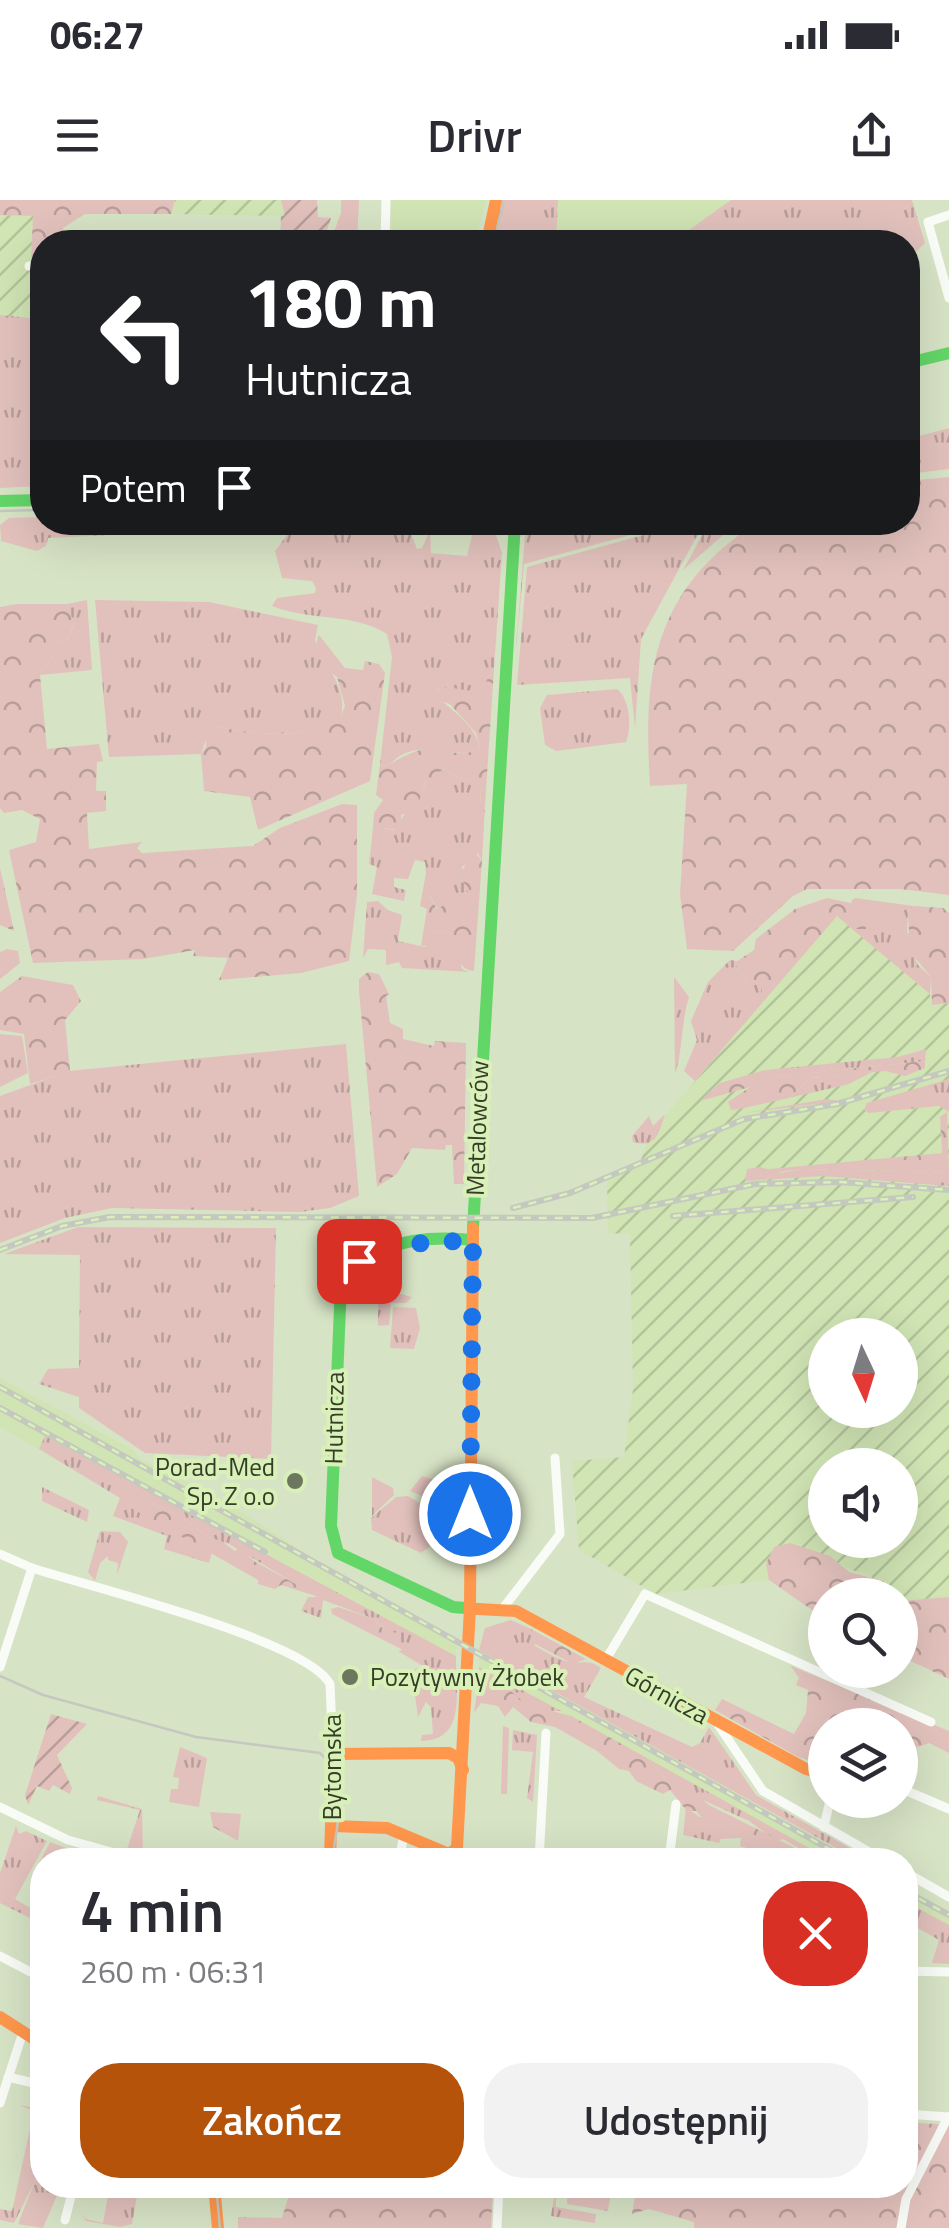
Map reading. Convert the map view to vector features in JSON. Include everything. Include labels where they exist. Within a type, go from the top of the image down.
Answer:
[{"type":"street","points":[[385,230],[386,200]]},
{"type":"street","points":[[490,230],[496,200]]},
{"type":"street","points":[[949,214],[928,222],[949,298]]},
{"type":"street","points":[[920,360],[949,353]]},
{"type":"street","points":[[0,501],[30,500]]},
{"type":"street","name":"Metalowców","points":[[461,1848],[470,1608],[473,1240],[513,535]]},
{"type":"street","name":"Hutnicza","points":[[470,1608],[454,1607],[349,1562],[334,1546],[331,1526],[341,1283],[359,1261],[388,1247],[428,1240],[473,1240]]},
{"type":"street","points":[[504,1607],[560,1534],[555,1458]]},
{"type":"street","points":[[0,1554],[32,1568],[0,1667]]},
{"type":"street","name":"Bytomska","points":[[32,1568],[254,1638],[325,1675],[331,1689],[331,1848]]},
{"type":"street","points":[[606,1661],[645,1594],[930,1722]]},
{"type":"street","name":"Górnicza","points":[[470,1608],[504,1607],[714,1720],[763,1791],[862,1848]]},
{"type":"street","points":[[441,1752],[456,1741],[466,1718]]},
{"type":"street","points":[[714,1720],[808,1770]]},
{"type":"street","points":[[540,1848],[546,1733]]},
{"type":"street","points":[[734,1748],[738,1740],[748,1739]]},
{"type":"street","points":[[333,1754],[441,1752],[458,1758],[463,1773]]},
{"type":"street","points":[[918,1796],[949,1809]]},
{"type":"street","points":[[670,1848],[676,1804]]},
{"type":"street","points":[[0,1806],[68,1840],[97,1848]]},
{"type":"street","points":[[824,1827],[826,1818]]},
{"type":"street","points":[[334,1826],[365,1825],[434,1848]]},
{"type":"street","points":[[401,1848],[404,1835]]},
{"type":"street","points":[[918,1879],[949,1897]]},
{"type":"street","points":[[0,1956],[30,1972]]},
{"type":"street","points":[[918,1971],[949,1972]]},
{"type":"street","points":[[0,2017],[30,2036]]},
{"type":"street","points":[[0,2103],[23,2032]]},
{"type":"street","points":[[8,2077],[30,2082]]},
{"type":"street","points":[[918,2115],[949,2117],[918,2176]]},
{"type":"street","points":[[65,2220],[71,2198]]},
{"type":"street","points":[[215,2198],[218,2228]]},
{"type":"street","points":[[497,2228],[498,2198]]},
{"type":"street","points":[[901,2228],[907,2198]]},
{"type":"shaded area","points":[[175,200],[281,200],[286,216],[171,214]]},
{"type":"shaded area","points":[[391,200],[486,200],[478,230],[392,230]]},
{"type":"shaded area","points":[[558,200],[731,200],[689,230],[557,230]]},
{"type":"shaded area","points":[[0,215],[33,216],[30,318],[0,315]]},
{"type":"shaded area","points":[[837,915],[930,994],[932,1005],[949,1003],[949,1597],[918,1600],[918,1578],[873,1578],[827,1558],[918,1558],[918,1448],[808,1448],[808,1554],[766,1564],[769,1580],[656,1594],[579,1550],[572,1461],[624,1457],[633,1390],[630,1234],[608,1233],[607,1181],[639,1166],[650,1134]]},
{"type":"shaded area","points":[[0,1378],[133,1450],[140,1459],[223,1500],[308,1555],[457,1638],[456,1656],[160,1500],[129,1500],[0,1427]]},
{"type":"shaded area","points":[[479,1650],[836,1848],[809,1848],[479,1667]]},
{"type":"shaded area","points":[[918,1893],[949,1911],[949,1925],[918,1908]]},
{"type":"green space","points":[[0,200],[175,200],[171,214],[85,214],[63,230],[32,230],[33,216],[0,215]]},
{"type":"green space","points":[[281,200],[317,200],[318,217],[331,218],[327,230],[280,230],[281,216],[285,216]]},
{"type":"green space","points":[[341,200],[359,200],[358,230],[335,230]]},
{"type":"green space","points":[[502,200],[558,200],[557,230],[495,230]]},
{"type":"green space","points":[[731,200],[912,200],[925,243],[920,248],[920,230],[689,230]]},
{"type":"green space","points":[[0,315],[30,318],[30,487],[0,488]]},
{"type":"green space","points":[[949,428],[949,469],[920,473],[920,436]]},
{"type":"green space","points":[[949,477],[949,895],[900,889],[807,889],[793,896],[733,951],[687,949],[680,894],[687,784],[650,786],[650,693],[662,636],[674,609],[690,583],[739,535],[920,535],[920,480]]},
{"type":"green space","points":[[30,517],[30,535],[110,535],[48,538],[46,546],[37,551],[1,541],[0,525],[9,518]]},
{"type":"green space","points":[[287,535],[412,535],[417,549],[430,535],[431,553],[467,556],[472,535],[496,535],[502,553],[494,669],[479,692],[439,689],[433,693],[472,730],[480,747],[477,752],[418,750],[386,766],[380,764],[392,657],[387,634],[361,623],[272,606],[277,598],[315,593],[316,588],[312,581],[282,578],[275,551]]},
{"type":"green space","points":[[525,535],[630,535],[524,564],[515,660]]},
{"type":"green space","points":[[644,535],[697,535],[641,639],[635,728],[630,678],[517,685],[527,567]]},
{"type":"green space","points":[[702,535],[723,535],[683,570]]},
{"type":"green space","points":[[87,600],[92,670],[40,675],[54,655],[54,644],[68,639],[74,625],[67,604]]},
{"type":"green space","points":[[95,600],[209,602],[318,625],[315,640],[340,691],[339,723],[275,734],[211,725],[201,754],[109,757]]},
{"type":"green space","points":[[67,604],[74,624],[68,639],[54,644],[54,655],[40,675],[47,749],[99,744],[103,761],[97,762],[96,791],[106,791],[106,811],[87,813],[89,849],[142,842],[137,848],[142,853],[253,846],[280,828],[342,804],[357,805],[357,895],[349,961],[301,973],[219,980],[228,958],[193,956],[195,950],[143,959],[33,963],[9,850],[36,842],[40,819],[22,810],[4,813],[0,808],[0,607]]},
{"type":"green space","points":[[319,635],[345,668],[363,670],[365,661],[379,664],[385,673],[370,781],[258,830],[250,797],[204,791],[201,754],[206,747],[206,730],[211,725],[259,733],[291,733],[338,723],[345,706],[337,677],[318,653]]},
{"type":"green space","points":[[494,669],[485,805],[480,802],[481,789],[476,786],[475,777],[464,781],[444,769],[426,781],[415,812],[401,815],[400,830],[383,828],[378,833],[373,828],[374,813],[383,800],[376,795],[380,764],[386,766],[425,749],[463,753],[480,747],[476,733],[450,704],[422,696],[446,687],[479,692]]},
{"type":"green space","points":[[617,689],[629,714],[626,742],[556,751],[545,745],[540,708],[547,695]]},
{"type":"green space","points":[[444,769],[464,781],[475,777],[481,789],[480,802],[485,805],[482,861],[478,853],[462,867],[468,892],[438,909],[428,893],[425,862],[415,860],[408,879],[394,878],[394,887],[406,890],[404,901],[372,894],[377,867],[369,864],[373,828],[378,832],[383,828],[394,830],[426,781]]},
{"type":"green space","points":[[472,847],[482,861],[474,971],[460,963],[454,934],[433,931],[430,945],[421,946],[427,909],[420,906],[427,867],[432,884],[428,893],[437,909],[468,892],[461,875]]},
{"type":"green space","points":[[0,868],[14,931],[0,925]]},
{"type":"green space","points":[[827,898],[865,906],[866,929],[852,929],[837,916],[763,1002],[761,982],[748,982],[737,969],[737,961],[754,950],[756,939],[795,909]]},
{"type":"green space","points":[[855,898],[914,906],[908,911],[907,938],[918,965],[931,977],[930,994],[852,929],[865,929],[851,901]]},
{"type":"green space","points":[[378,901],[402,915],[398,941],[425,947],[433,931],[454,934],[462,969],[469,972],[402,968],[399,962],[386,965],[386,950],[368,949],[363,958],[367,902]]},
{"type":"green space","points":[[914,906],[943,908],[949,913],[949,1003],[932,1005],[931,977],[902,942],[909,932],[908,911]]},
{"type":"green space","points":[[18,951],[20,963],[0,979],[0,952]]},
{"type":"green space","points":[[730,960],[737,961],[737,969],[747,981],[761,982],[763,1002],[695,1081],[684,1071],[697,1040],[691,1021],[708,982]]},
{"type":"green space","points":[[368,972],[379,974],[389,994],[386,996],[390,1023],[403,1029],[403,1039],[434,1046],[435,1041],[466,1043],[464,1184],[454,1184],[452,1145],[446,1145],[445,1150],[412,1148],[397,1174],[377,1187],[359,991],[359,979]]},
{"type":"green space","points":[[22,976],[73,985],[81,1001],[65,1020],[70,1071],[30,1084],[24,1034],[0,1030],[0,992]]},
{"type":"green space","points":[[674,977],[689,997],[675,1074]]},
{"type":"green space","points":[[0,1034],[22,1036],[28,1073],[0,1087]]},
{"type":"green space","points":[[346,1044],[359,1196],[330,1208],[300,1212],[112,1208],[65,1218],[0,1243],[0,1096],[68,1071]]},
{"type":"green space","points":[[926,1049],[925,1061],[792,1075],[774,1076],[765,1070],[898,1057]]},
{"type":"green space","points":[[925,1061],[925,1068],[905,1076],[885,1071],[810,1078],[789,1098],[739,1109],[731,1110],[728,1102],[750,1087],[700,1101],[720,1083],[765,1070],[774,1076],[792,1075]]},
{"type":"green space","points":[[872,1072],[849,1084],[789,1098],[810,1078]]},
{"type":"green space","points":[[949,1079],[949,1112],[939,1106],[869,1113],[864,1110],[867,1103]]},
{"type":"green space","points":[[827,1099],[840,1101],[745,1113]]},
{"type":"green space","points":[[947,1112],[949,1172],[801,1169],[765,1174],[759,1170],[942,1153],[940,1117]]},
{"type":"green space","points":[[665,1114],[656,1137],[647,1143],[633,1142],[632,1136],[649,1116],[653,1126]]},
{"type":"green space","points":[[760,1167],[780,1173],[801,1169],[949,1172],[949,1186],[822,1176],[745,1181],[747,1169]]},
{"type":"green space","points":[[78,1227],[276,1228],[271,1459],[145,1453],[79,1408],[79,1397],[39,1384],[48,1369],[79,1368],[80,1255],[4,1254]]},
{"type":"green space","points":[[393,1292],[412,1297],[406,1303],[391,1303],[389,1325],[378,1326],[378,1299]]},
{"type":"green space","points":[[393,1307],[416,1308],[420,1328],[414,1349],[390,1348]]},
{"type":"green space","points":[[45,1436],[456,1656],[456,1710],[446,1732],[436,1739],[421,1741],[422,1735],[433,1734],[431,1707],[426,1702],[418,1717],[412,1674],[416,1668],[423,1672],[426,1668],[398,1651],[403,1650],[374,1619],[323,1600],[321,1618],[301,1611],[308,1597],[317,1597],[151,1503],[126,1505],[212,1552],[209,1563],[164,1549],[167,1536],[113,1516],[120,1498],[39,1449]]},
{"type":"green space","points":[[422,1476],[435,1480],[434,1501],[410,1491]]},
{"type":"green space","points":[[372,1477],[393,1488],[394,1495],[372,1516]]},
{"type":"green space","points":[[42,1487],[89,1510],[87,1522],[42,1501]]},
{"type":"green space","points":[[408,1496],[435,1512],[433,1544],[421,1553],[372,1530],[371,1518],[396,1497]]},
{"type":"green space","points":[[129,1500],[151,1503],[186,1520],[208,1538],[220,1540],[235,1551],[239,1547],[254,1561],[319,1597],[281,1585],[275,1589],[258,1584],[258,1580],[126,1505]]},
{"type":"green space","points":[[100,1531],[120,1532],[128,1542],[117,1575],[118,1563],[108,1560],[108,1556],[100,1563],[95,1581],[88,1572]]},
{"type":"green space","points":[[790,1543],[808,1549],[808,1558],[832,1558],[849,1572],[872,1578],[808,1578],[808,1607],[769,1580],[766,1564],[774,1547]]},
{"type":"green space","points":[[949,1597],[949,1679],[918,1664],[918,1600]]},
{"type":"green space","points":[[338,1607],[374,1619],[384,1630],[398,1631],[403,1650],[332,1614],[331,1609]]},
{"type":"green space","points":[[511,1620],[531,1629],[535,1646],[547,1653],[601,1668],[584,1697],[692,1747],[700,1743],[709,1727],[756,1795],[850,1848],[836,1848],[479,1650],[485,1628]]},
{"type":"green space","points":[[531,1629],[586,1659],[573,1664],[533,1643]]},
{"type":"green space","points":[[791,1666],[808,1673],[808,1688],[844,1688],[893,1708],[808,1708],[808,1760],[715,1710],[722,1699],[794,1734],[806,1713],[808,1690],[796,1685],[799,1678]]},
{"type":"green space","points":[[479,1667],[561,1711],[537,1708],[505,1695],[479,1678]]},
{"type":"green space","points":[[479,1678],[493,1680],[494,1688],[501,1692],[507,1688],[526,1704],[571,1716],[647,1758],[672,1786],[692,1791],[709,1805],[795,1848],[747,1848],[740,1846],[741,1838],[719,1839],[722,1833],[718,1818],[704,1820],[696,1811],[687,1811],[670,1790],[663,1794],[636,1781],[629,1771],[619,1769],[555,1727],[531,1722],[513,1707],[505,1717],[498,1706],[481,1703],[474,1713]]},
{"type":"green space","points":[[51,1714],[87,1724],[57,1755],[72,1788],[70,1794],[53,1785],[49,1791],[37,1786],[28,1805],[25,1795]]},
{"type":"green space","points":[[918,1718],[949,1731],[949,1753],[929,1743],[919,1747]]},
{"type":"green space","points":[[503,1726],[509,1728],[507,1794],[501,1794]]},
{"type":"green space","points":[[513,1730],[537,1735],[533,1802],[527,1798],[533,1752],[512,1750]]},
{"type":"green space","points":[[180,1747],[207,1758],[199,1807],[169,1802],[171,1789],[178,1789],[179,1778],[173,1777]]},
{"type":"green space","points":[[647,1758],[809,1848],[798,1848],[783,1839],[776,1841],[749,1821],[672,1786]]},
{"type":"green space","points":[[98,1796],[142,1809],[143,1848],[127,1848],[140,1810],[97,1800]]},
{"type":"green space","points":[[686,1808],[700,1817],[718,1818],[723,1833],[719,1843],[683,1835]]},
{"type":"green space","points":[[210,1812],[241,1814],[238,1841],[213,1827]]},
{"type":"green space","points":[[16,1826],[19,1834],[26,1831],[47,1841],[43,1848],[30,1848],[30,1872],[15,1899],[30,1908],[30,1918],[0,1903],[0,1873]]},
{"type":"green space","points":[[918,1908],[949,1925],[949,1964],[932,1963],[939,1940],[918,1928]]},
{"type":"green space","points":[[918,2123],[949,2125],[949,2228],[694,2228],[694,2222],[649,2209],[632,2214],[635,2198],[918,2198]]},
{"type":"green space","points":[[30,2129],[30,2191],[14,2223],[0,2220],[0,2209],[12,2211]]},
{"type":"green space","points":[[30,2193],[30,2198],[56,2198],[43,2228],[18,2224]]},
{"type":"green space","points":[[108,2198],[137,2198],[132,2224],[120,2227],[86,2221],[81,2213],[86,2219],[103,2223]]},
{"type":"green space","points":[[288,2198],[492,2198],[491,2228],[238,2228],[238,2217],[282,2218]]},
{"type":"green space","points":[[554,2198],[556,2207],[596,2214],[595,2223],[551,2216]]},
{"type":"green space","points":[[567,2198],[610,2198],[608,2211],[567,2204]]},
{"type":"tram line","points":[[497,230],[504,200]]},
{"type":"tram line","points":[[0,511],[30,510]]},
{"type":"tram line","points":[[0,1676],[43,1695],[196,1737],[320,1753],[330,1763],[339,1788],[334,1848]]},
{"type":"tram line","points":[[217,2198],[220,2228]]},
{"type":"railway","points":[[513,1208],[570,1193],[744,1119],[837,1104],[949,1071]]},
{"type":"railway","points":[[0,1250],[62,1226],[110,1217],[592,1218],[755,1184],[841,1182],[949,1190]]},
{"type":"railway","points":[[673,1216],[913,1197]]},
{"type":"railway","points":[[0,1387],[827,1848]]},
{"type":"railway","points":[[0,1408],[265,1552]]},
{"type":"railway","points":[[918,1898],[949,1915]]},
{"type":"traffic: fast","points":[[920,360],[949,353]]},
{"type":"traffic: fast","points":[[0,501],[30,500]]},
{"type":"traffic: fast","points":[[473,1228],[514,535]]},
{"type":"traffic: fast","points":[[473,1240],[418,1240],[383,1249],[367,1257],[341,1283],[331,1526],[338,1553],[453,1607],[478,1609]]},
{"type":"traffic: slow","points":[[490,230],[496,200]]},
{"type":"traffic: slow","points":[[457,1848],[470,1608],[473,1228]]},
{"type":"traffic: slow","points":[[478,1609],[516,1611],[808,1770]]},
{"type":"traffic: slow","points":[[330,1848],[333,1754],[449,1753],[458,1758],[463,1770]]},
{"type":"traffic: slow","points":[[333,1826],[387,1828],[435,1848]]},
{"type":"traffic: slow","points":[[0,2017],[30,2036]]},
{"type":"traffic: slow","points":[[215,2198],[218,2228]]},
{"type":"place","name":"Porad-Med Sp. Z o.o","points":[[295,1481]]},
{"type":"place","name":"Pozytywny Żłobek","points":[[350,1677]]},
{"type":"route","points":[[359,1261],[395,1245],[445,1238],[473,1240],[470,1514]]}]
